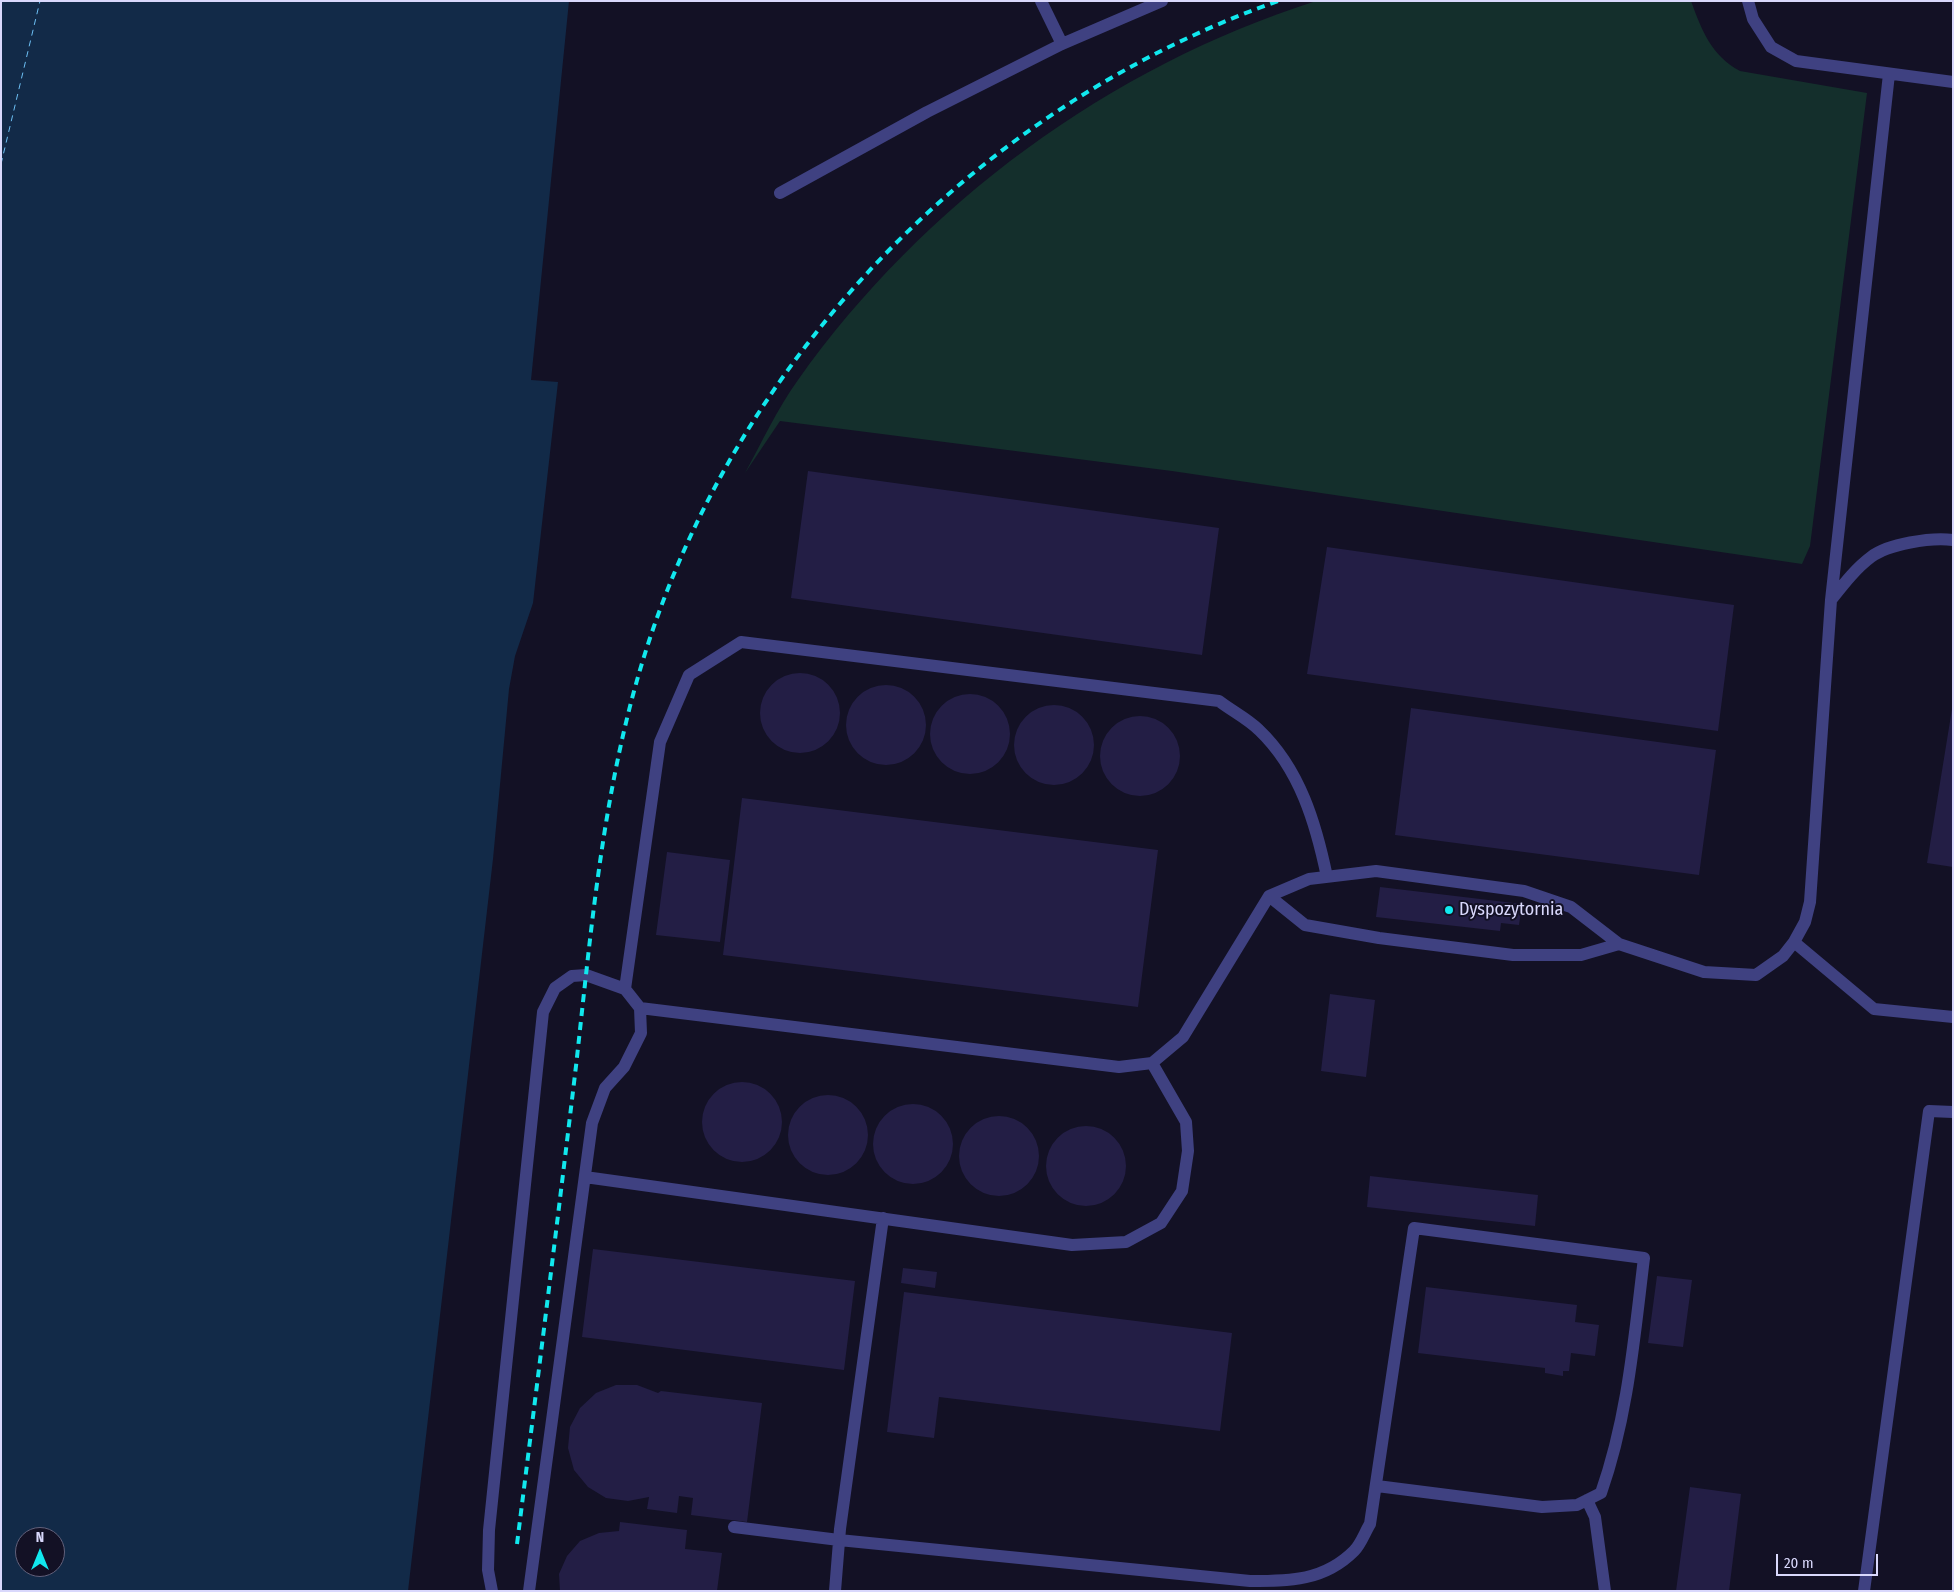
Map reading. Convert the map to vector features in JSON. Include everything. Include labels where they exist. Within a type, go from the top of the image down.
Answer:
[{"type":"lane","points":[[1041,1],[1062,44]]},
{"type":"lane","points":[[780,193],[927,112],[1062,44],[1162,1]]},
{"type":"lane","points":[[1748,1],[1753,19],[1771,47],[1796,61],[1953,82]]},
{"type":"lane","points":[[640,1008],[1119,1066],[1152,1063],[1183,1037],[1269,896],[1310,879],[1376,871],[1524,891],[1571,907],[1619,944],[1704,972],[1756,975],[1783,956],[1794,942],[1805,922],[1813,879],[1831,600],[1889,74]]},
{"type":"lane","points":[[1831,600],[1850,576],[1872,556],[1912,541],[1953,540]]},
{"type":"lane","points":[[625,989],[660,742],[689,676],[741,642],[1219,701],[1259,730],[1293,772],[1317,831],[1327,877]]},
{"type":"lane","points":[[1269,896],[1305,925],[1379,938],[1513,956],[1581,956],[1619,944]]},
{"type":"lane","points":[[1794,942],[1874,1009],[1953,1017]]},
{"type":"lane","points":[[492,1591],[488,1570],[489,1530],[544,1012],[555,988],[572,976],[586,975],[625,989],[640,1008],[641,1033],[624,1066],[605,1088],[592,1123],[529,1591]]},
{"type":"lane","points":[[585,1177],[1072,1245],[1126,1242],[1161,1223],[1182,1191],[1188,1151],[1186,1122],[1152,1063]]},
{"type":"lane","points":[[1864,1591],[1929,1111],[1953,1112]]},
{"type":"lane","points":[[835,1591],[839,1540],[883,1218]]},
{"type":"lane","points":[[734,1528],[1250,1581],[1294,1581],[1330,1570],[1355,1550],[1370,1524],[1414,1228],[1644,1258],[1628,1396],[1601,1493],[1577,1505],[1542,1507],[1377,1486]]},
{"type":"lane","points":[[1587,1500],[1595,1517],[1605,1591]]},
{"type":"green space","points":[[1316,1],[1691,1],[1699,22],[1715,50],[1730,65],[1740,71],[1867,93],[1810,546],[1802,564],[1172,471],[780,421],[745,473],[790,391],[848,316],[903,255],[963,200],[1027,149],[1094,103],[1165,63],[1239,29]]},
{"type":"water","points":[[1,1],[569,1],[531,380],[558,382],[533,603],[515,656],[509,689],[493,859],[408,1591],[1,1591]]},
{"type":"building","points":[[808,471],[1219,528],[1202,655],[791,598]]},
{"type":"building","points":[[1327,547],[1734,605],[1718,731],[1307,674]]},
{"type":"building","points":[[800,673],[815,676],[828,685],[837,698],[840,713],[837,728],[828,741],[815,750],[800,753],[785,750],[772,741],[763,728],[760,713],[763,698],[772,685],[785,676]]},
{"type":"building","points":[[886,685],[901,688],[914,697],[923,710],[926,725],[923,740],[914,753],[901,762],[886,765],[871,762],[858,753],[849,740],[846,725],[849,710],[858,697],[871,688]]},
{"type":"building","points":[[970,694],[985,697],[998,706],[1007,719],[1010,734],[1007,749],[998,762],[985,771],[970,774],[955,771],[942,762],[933,749],[930,734],[933,719],[942,706],[955,697]]},
{"type":"building","points":[[1054,705],[1069,708],[1082,717],[1091,730],[1094,745],[1091,760],[1082,773],[1069,782],[1054,785],[1039,782],[1026,773],[1017,760],[1014,745],[1017,730],[1026,717],[1039,708]]},
{"type":"building","points":[[1411,708],[1716,750],[1699,875],[1395,835]]},
{"type":"building","points":[[1953,709],[1953,867],[1927,863]]},
{"type":"building","points":[[1140,716],[1155,719],[1168,728],[1177,741],[1180,756],[1177,771],[1168,784],[1155,793],[1140,796],[1125,793],[1112,784],[1103,771],[1100,756],[1103,741],[1112,728],[1125,719]]},
{"type":"building","points":[[742,798],[1158,850],[1138,1007],[723,955]]},
{"type":"building","points":[[667,852],[730,860],[720,942],[656,935]]},
{"type":"building","name":"Dyspozytornia","points":[[1380,887],[1522,904],[1519,925],[1501,923],[1500,931],[1376,917]]},
{"type":"building","points":[[1330,994],[1375,1000],[1366,1077],[1321,1071]]},
{"type":"building","points":[[742,1082],[757,1085],[770,1094],[779,1107],[782,1122],[779,1137],[770,1150],[757,1159],[742,1162],[727,1159],[714,1150],[705,1137],[702,1122],[705,1107],[714,1094],[727,1085]]},
{"type":"building","points":[[828,1095],[843,1098],[856,1107],[865,1120],[868,1135],[865,1150],[856,1163],[843,1172],[828,1175],[813,1172],[800,1163],[791,1150],[788,1135],[791,1120],[800,1107],[813,1098]]},
{"type":"building","points":[[913,1104],[928,1107],[941,1116],[950,1129],[953,1144],[950,1159],[941,1172],[928,1181],[913,1184],[898,1181],[885,1172],[876,1159],[873,1144],[876,1129],[885,1116],[898,1107]]},
{"type":"building","points":[[999,1116],[1014,1119],[1027,1128],[1036,1141],[1039,1156],[1036,1171],[1027,1184],[1014,1193],[999,1196],[984,1193],[971,1184],[962,1171],[959,1156],[962,1141],[971,1128],[984,1119]]},
{"type":"building","points":[[1086,1126],[1101,1129],[1114,1138],[1123,1151],[1126,1166],[1123,1181],[1114,1194],[1101,1203],[1086,1206],[1071,1203],[1058,1194],[1049,1181],[1046,1166],[1049,1151],[1058,1138],[1071,1129]]},
{"type":"building","points":[[1370,1176],[1538,1195],[1535,1226],[1367,1207]]},
{"type":"building","points":[[593,1249],[855,1281],[844,1370],[582,1337]]},
{"type":"building","points":[[903,1268],[937,1272],[935,1288],[901,1283]]},
{"type":"building","points":[[1657,1276],[1692,1280],[1683,1347],[1648,1343]]},
{"type":"building","points":[[1426,1287],[1577,1305],[1575,1322],[1599,1325],[1595,1356],[1571,1353],[1569,1371],[1563,1371],[1563,1376],[1545,1373],[1545,1368],[1418,1353]]},
{"type":"building","points":[[904,1292],[1232,1333],[1220,1431],[939,1397],[934,1438],[887,1432]]},
{"type":"building","points":[[616,1385],[637,1385],[658,1393],[661,1391],[762,1403],[747,1522],[691,1515],[693,1498],[679,1496],[677,1513],[647,1509],[649,1497],[628,1501],[606,1498],[588,1487],[574,1470],[568,1448],[570,1427],[580,1408],[596,1393]]},
{"type":"building","points":[[1690,1487],[1741,1494],[1729,1591],[1676,1591]]},
{"type":"building","points":[[620,1522],[687,1530],[685,1549],[722,1553],[717,1591],[560,1591],[559,1574],[567,1556],[580,1541],[599,1533],[619,1531]]},
{"type":"ferry route","points":[[1,164],[40,1]]},
{"type":"railway","points":[[517,1544],[569,1126],[594,904],[611,796],[634,690],[650,638],[693,530],[748,429],[815,334],[891,248],[977,170],[1070,103],[1171,46],[1278,1]]},
{"type":"place","name":"Dyspozytornia","points":[[1449,910]]}]
